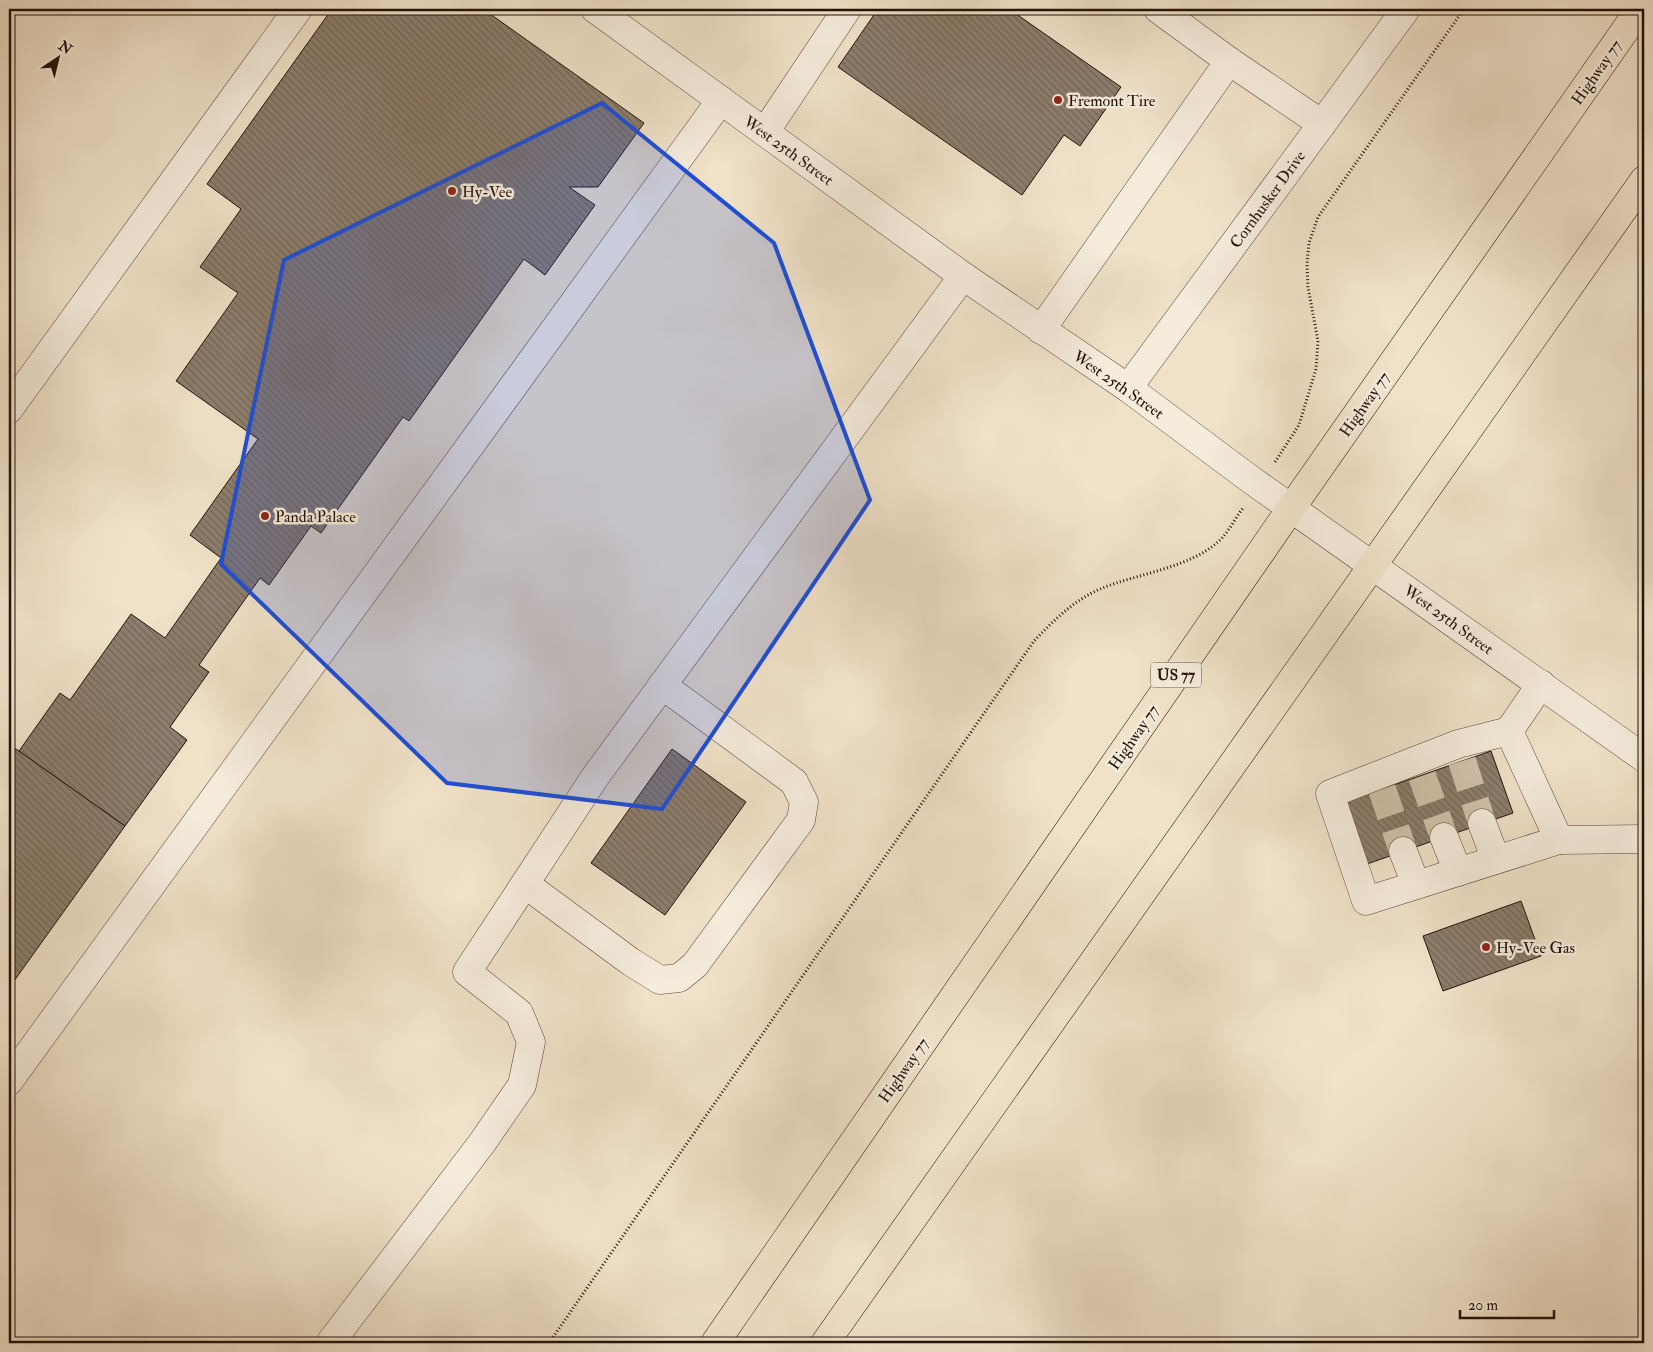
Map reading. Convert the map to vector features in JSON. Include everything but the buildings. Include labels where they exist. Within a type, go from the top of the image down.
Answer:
[{"type":"highway","name":"Highway 77","points":[[715,1343],[1292,507],[1640,9]]},
{"type":"highway","points":[[825,1343],[1644,180]]},
{"type":"street","points":[[9,409],[298,9]]},
{"type":"street","name":"West 25th Street","points":[[595,9],[963,276],[1128,388],[1259,485],[1644,758]]},
{"type":"street","points":[[765,132],[847,9]]},
{"type":"street","points":[[1158,9],[1229,61],[1322,124]]},
{"type":"street","name":"Cornhusker Drive","points":[[1128,388],[1406,9]]},
{"type":"street","points":[[1041,330],[1229,61]]},
{"type":"street","points":[[9,1081],[721,100]]},
{"type":"street","points":[[330,1343],[482,1143],[522,1085],[531,1042],[519,1013],[467,972],[595,777],[963,276]]},
{"type":"street","points":[[1541,684],[1509,731],[1460,753],[1380,782],[1330,794],[1366,901],[1559,840],[1644,839]]},
{"type":"street","points":[[524,884],[631,962],[660,980],[679,978],[695,965],[801,820],[804,802],[794,782],[662,685]]},
{"type":"street","points":[[1509,731],[1559,840]]},
{"type":"street","points":[[1482,823],[1496,860]]},
{"type":"street","points":[[1444,837],[1458,872]]},
{"type":"street","points":[[1404,851],[1416,885]]},
{"type":"path","points":[[549,1343],[1034,642],[1057,617],[1077,602],[1098,590],[1188,560],[1207,549],[1223,537],[1259,485],[1299,425],[1316,369],[1318,341],[1308,287],[1307,264],[1309,243],[1318,217],[1464,9]]},
{"type":"highlighted area","points":[[602,103],[774,243],[870,500],[662,809],[447,783],[221,564],[284,260]]},
{"type":"tunnel","points":[[1462,761],[1482,823]]},
{"type":"tunnel","points":[[1422,776],[1444,837]]},
{"type":"tunnel","points":[[1382,789],[1403,851]]},
{"type":"place","name":"Fremont Tire","points":[[1058,100]]},
{"type":"place","name":"Hy-Vee","points":[[452,191]]},
{"type":"place","name":"Panda Palace","points":[[265,516]]},
{"type":"place","name":"Hy-Vee Gas","points":[[1486,947]]}]
